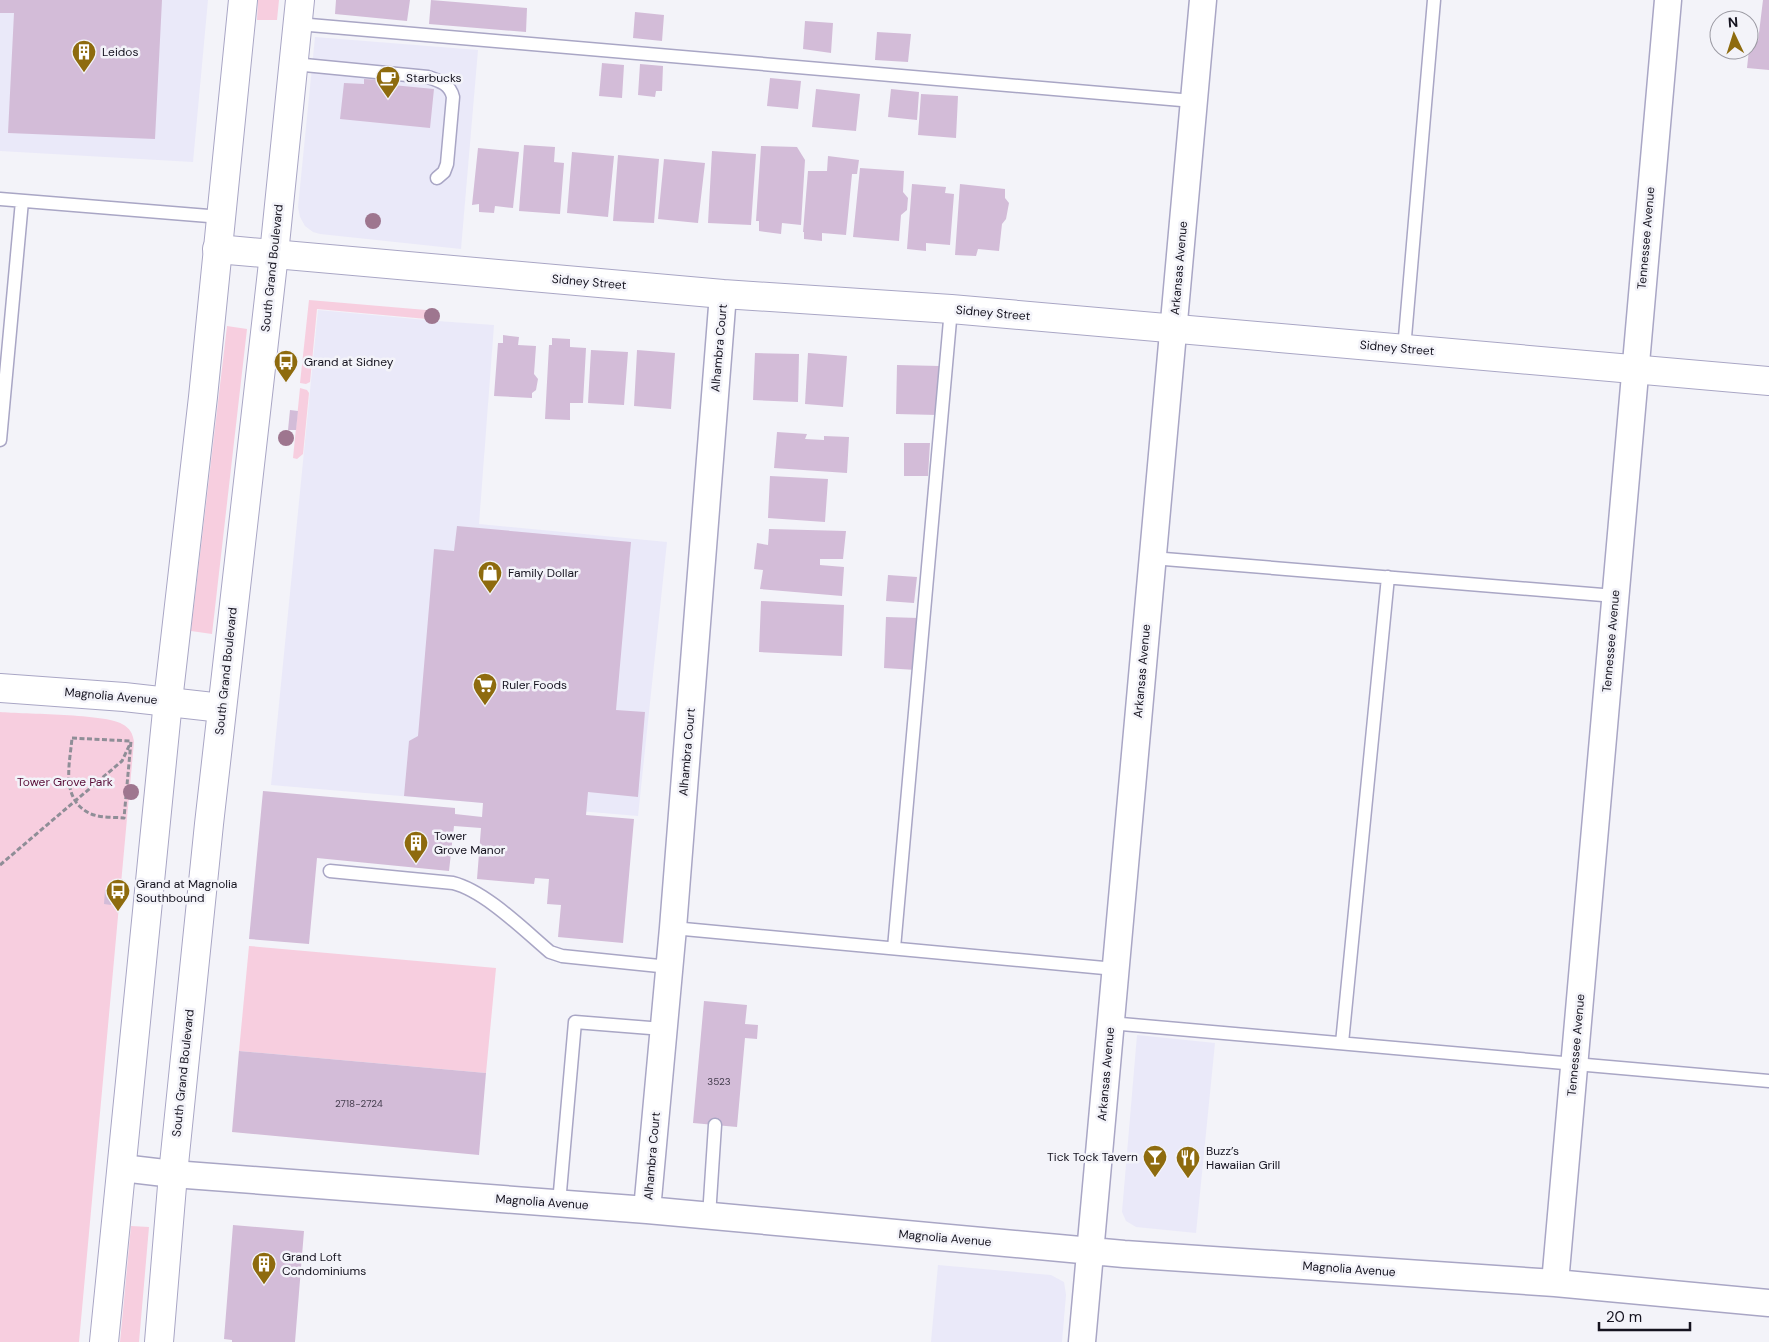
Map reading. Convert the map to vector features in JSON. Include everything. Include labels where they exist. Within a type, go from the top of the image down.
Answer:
[{"type":"main road","points":[[104,1342],[168,701],[203,397],[243,0]]},
{"type":"main road","name":"South Grand Boulevard","points":[[159,1342],[173,1174],[222,708],[300,12]]},
{"type":"main road","name":"Sidney Street","points":[[217,249],[724,294],[951,309],[1769,381]]},
{"type":"main road","name":"Magnolia Avenue","points":[[0,688],[168,701],[222,708]]},
{"type":"street","name":"Arkansas Avenue","points":[[1082,1342],[1203,0]]},
{"type":"street","name":"Tennessee Avenue","points":[[1556,1283],[1634,369],[1668,0]]},
{"type":"street","name":"Alhambra Court","points":[[647,1210],[724,294]]},
{"type":"street","name":"Magnolia Avenue","points":[[122,1168],[173,1174],[647,1210],[1090,1251],[1556,1283],[1769,1303]]},
{"type":"lane","points":[[1404,349],[1434,0]]},
{"type":"lane","points":[[300,12],[1193,101]]},
{"type":"lane","points":[[294,64],[428,77],[445,83],[451,90],[453,97],[447,164],[444,172],[437,178]]},
{"type":"lane","points":[[0,199],[221,217]]},
{"type":"lane","points":[[0,440],[22,201]]},
{"type":"lane","points":[[894,948],[951,309]]},
{"type":"lane","points":[[1152,558],[1615,596]]},
{"type":"lane","points":[[1342,1043],[1388,578]]},
{"type":"lane","points":[[330,871],[453,883],[466,886],[481,895],[550,952],[562,956],[669,966]]},
{"type":"lane","points":[[672,928],[1115,969]]},
{"type":"lane","points":[[560,1203],[575,1022],[663,1029]]},
{"type":"lane","points":[[1110,1023],[1769,1081]]},
{"type":"lane","points":[[709,1216],[715,1125]]},
{"type":"path","points":[[72,738],[131,741],[124,818],[88,813],[75,802],[68,784],[72,738]]},
{"type":"path","points":[[0,865],[122,761],[131,741]]},
{"type":"shaded area","name":"Leidos","points":[[0,0],[208,0],[193,162],[0,151]]},
{"type":"shaded area","points":[[315,37],[478,50],[461,249],[320,234],[313,232],[305,226],[300,217],[298,207]]},
{"type":"shaded area","points":[[318,310],[494,325],[479,524],[667,542],[638,816],[271,785]]},
{"type":"shaded area","points":[[1137,1035],[1215,1043],[1196,1233],[1136,1227],[1126,1221],[1122,1212]]},
{"type":"shaded area","points":[[938,1265],[1051,1275],[1064,1282],[1066,1295],[1062,1342],[931,1342]]},
{"type":"green space","points":[[258,0],[279,0],[277,20],[257,20]]},
{"type":"green space","points":[[309,300],[438,311],[438,320],[317,309],[310,382],[306,384],[300,383]]},
{"type":"green space","points":[[227,326],[247,329],[212,634],[191,631]]},
{"type":"green space","points":[[300,388],[307,390],[309,393],[303,454],[297,459],[293,458]]},
{"type":"green space","name":"Tower Grove Park","points":[[0,712],[100,718],[125,726],[132,734],[134,742],[79,1342],[0,1342]]},
{"type":"green space","points":[[249,946],[496,968],[486,1073],[239,1051]]},
{"type":"green space","points":[[131,1226],[149,1227],[139,1342],[120,1342]]},
{"type":"building","name":"Leidos","points":[[0,0],[162,0],[155,139],[8,133],[14,13],[0,13]]},
{"type":"building","points":[[336,0],[410,0],[407,21],[335,14]]},
{"type":"building","points":[[431,0],[527,8],[526,32],[429,24]]},
{"type":"building","points":[[1763,0],[1769,0],[1769,70],[1747,68],[1748,60],[1759,60],[1759,33]]},
{"type":"building","points":[[635,12],[664,15],[662,41],[633,38]]},
{"type":"building","points":[[805,21],[833,23],[831,53],[803,49]]},
{"type":"building","points":[[877,32],[911,34],[908,62],[875,60]]},
{"type":"building","points":[[602,63],[624,65],[622,98],[599,96]]},
{"type":"building","points":[[640,64],[663,66],[662,91],[656,91],[655,97],[638,95]]},
{"type":"building","points":[[770,78],[801,81],[798,109],[767,106]]},
{"type":"building","name":"Starbucks","points":[[364,79],[382,80],[382,84],[434,89],[430,128],[340,119],[344,83],[364,84]]},
{"type":"building","points":[[816,89],[860,94],[856,131],[812,127]]},
{"type":"building","points":[[891,89],[919,92],[917,120],[888,117]]},
{"type":"building","points":[[921,94],[958,96],[956,138],[918,135]]},
{"type":"building","points":[[524,145],[555,147],[554,162],[564,163],[560,214],[519,211]]},
{"type":"building","points":[[761,146],[797,147],[805,160],[801,225],[782,223],[781,234],[759,231],[759,221],[756,221]]},
{"type":"building","points":[[478,148],[519,152],[513,208],[495,206],[494,213],[479,212],[479,204],[472,205]]},
{"type":"building","points":[[712,151],[756,154],[751,225],[708,223]]},
{"type":"building","points":[[572,152],[614,156],[608,217],[567,213]]},
{"type":"building","points":[[618,155],[659,159],[654,223],[613,221]]},
{"type":"building","points":[[828,156],[859,160],[857,174],[852,174],[846,235],[822,233],[822,241],[804,239],[808,171],[827,171]]},
{"type":"building","points":[[664,159],[705,163],[698,223],[658,219]]},
{"type":"building","points":[[860,168],[904,171],[903,192],[908,198],[907,210],[901,215],[899,241],[853,237]]},
{"type":"building","points":[[912,184],[946,187],[945,193],[954,194],[950,245],[926,243],[926,251],[907,249]]},
{"type":"building","points":[[960,184],[1005,189],[1005,198],[1009,203],[1006,219],[1002,224],[999,251],[978,249],[976,256],[955,255]]},
{"type":"building","points":[[503,335],[519,337],[518,345],[536,346],[534,374],[538,379],[536,390],[532,393],[532,398],[494,396],[498,343],[503,343]]},
{"type":"building","points":[[552,338],[570,339],[570,347],[586,348],[583,403],[570,403],[570,420],[545,419],[549,345],[552,345]]},
{"type":"building","points":[[591,350],[628,352],[624,405],[588,403]]},
{"type":"building","points":[[637,350],[675,353],[671,409],[634,406]]},
{"type":"building","points":[[755,353],[799,354],[798,402],[753,400]]},
{"type":"building","points":[[808,353],[847,356],[843,407],[805,404]]},
{"type":"building","points":[[897,365],[939,366],[937,415],[896,414]]},
{"type":"building","points":[[290,410],[298,411],[296,430],[288,430]]},
{"type":"building","points":[[777,432],[807,434],[805,439],[824,440],[824,436],[849,437],[847,473],[774,468]]},
{"type":"building","points":[[904,443],[930,443],[928,476],[904,476]]},
{"type":"building","points":[[770,476],[828,479],[825,522],[768,518]]},
{"type":"building","points":[[457,526],[631,542],[616,710],[645,712],[638,797],[588,792],[586,815],[634,819],[623,943],[558,937],[561,905],[547,904],[549,879],[535,878],[534,884],[477,879],[481,828],[454,826],[449,871],[317,858],[309,944],[249,939],[263,791],[455,808],[455,814],[482,817],[483,803],[404,796],[409,741],[418,736],[434,549],[454,551]]},
{"type":"building","points":[[769,529],[846,531],[843,559],[820,559],[820,565],[844,567],[842,596],[760,589],[763,570],[754,569],[757,543],[768,545]]},
{"type":"building","points":[[888,575],[917,577],[914,603],[886,601]]},
{"type":"building","points":[[761,601],[844,605],[842,656],[759,652]]},
{"type":"building","points":[[886,617],[919,618],[916,670],[884,668]]},
{"type":"building","points":[[105,890],[112,891],[111,905],[104,904]]},
{"type":"building","points":[[704,1001],[747,1005],[745,1024],[758,1025],[757,1039],[745,1038],[737,1127],[693,1123]]},
{"type":"building","points":[[239,1051],[486,1073],[479,1155],[232,1132]]},
{"type":"building","name":"Grand Loft Condominiums","points":[[233,1225],[304,1231],[295,1342],[232,1342],[232,1340],[224,1339]]},
{"type":"place","name":"Leidos","points":[[84,73]]},
{"type":"place","name":"Starbucks","points":[[388,99]]},
{"type":"place","name":"Grand at Sidney","points":[[286,383]]},
{"type":"place","name":"Family Dollar","points":[[490,594]]},
{"type":"place","name":"Ruler Foods","points":[[485,706]]},
{"type":"place","name":"Tower Grove Manor","points":[[416,864]]},
{"type":"place","name":"Grand at Magnolia Southbound","points":[[118,912]]},
{"type":"place","name":"Tick Tock Tavern","points":[[1155,1178]]},
{"type":"place","name":"Buzz’s Hawaiian Grill","points":[[1188,1179]]},
{"type":"place","name":"Grand Loft Condominiums","points":[[264,1285]]}]
